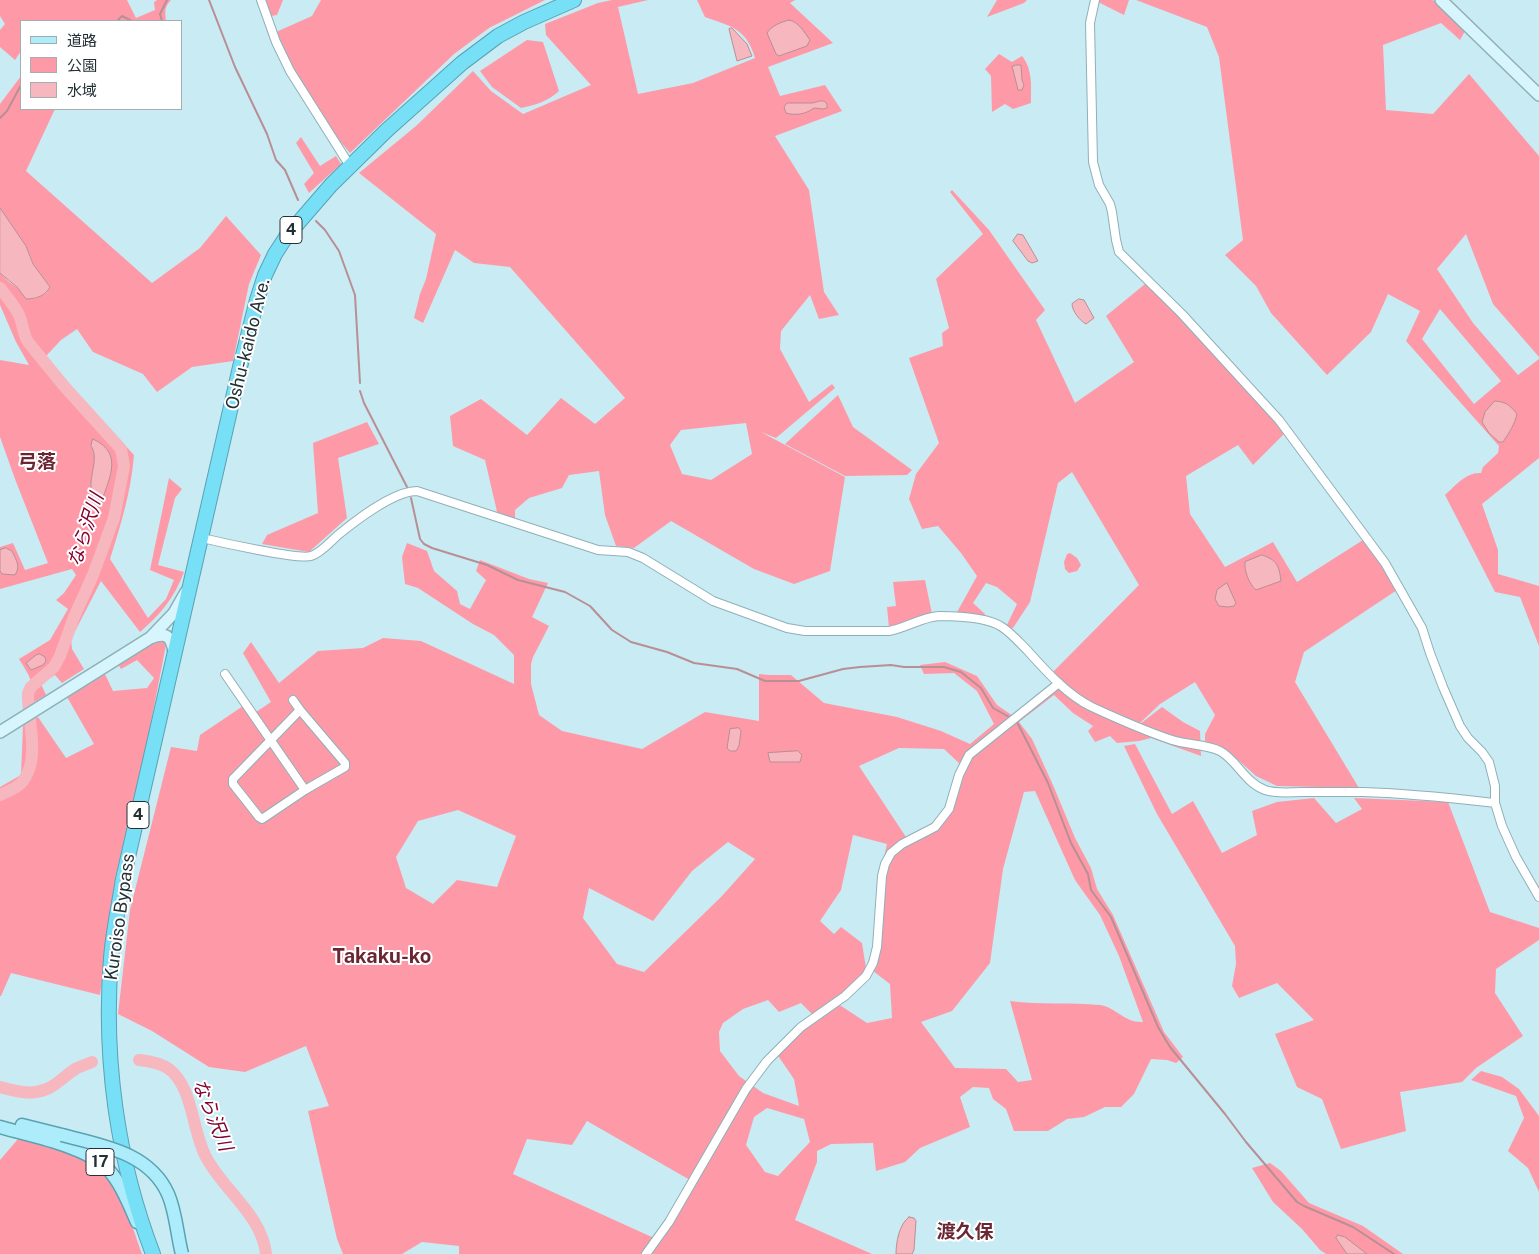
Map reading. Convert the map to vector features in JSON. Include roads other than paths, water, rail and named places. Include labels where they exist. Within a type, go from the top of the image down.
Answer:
[{"type":"highway","name":"Oshu-kaido Ave.","points":[[191,582],[257,300],[265,275],[286,237],[350,166],[455,69],[498,36],[524,22],[574,0]]},
{"type":"highway","name":"Kuroiso Bypass","points":[[152,1254],[129,1179],[118,1122],[110,1051],[109,1003],[111,957],[123,879],[191,582]]},
{"type":"main road","points":[[1441,0],[1539,95]]},
{"type":"main road","name":"Oshu-kaido Ave.","points":[[0,732],[150,638],[174,613],[191,582]]},
{"type":"main road","points":[[150,638],[162,634],[166,635],[172,641],[174,652]]},
{"type":"main road","name":"17","points":[[0,1119],[122,1152],[147,1166],[168,1195],[182,1254]]},
{"type":"main road","name":"17","points":[[0,1127],[72,1148],[98,1161],[115,1178],[124,1193],[152,1254]]},
{"type":"street","points":[[261,0],[276,42],[290,71],[350,166]]},
{"type":"street","points":[[1095,0],[1090,23],[1093,162],[1099,186],[1110,204],[1119,252],[1182,314],[1278,420],[1385,563],[1422,628],[1439,679],[1460,726],[1489,762],[1496,786],[1495,803],[1502,826],[1516,857],[1539,897]]},
{"type":"street","points":[[202,538],[270,552],[309,557],[319,552],[353,523],[400,495],[417,491],[598,550],[628,552],[643,558],[713,601],[787,628],[804,631],[889,631],[901,629],[927,618],[940,616],[979,619],[991,622],[1002,627],[1014,637],[1059,683],[1083,702],[1171,740],[1214,748],[1227,756],[1244,776],[1265,790],[1278,792],[1412,794],[1495,803]]},
{"type":"street","points":[[225,674],[305,790]]},
{"type":"street","points":[[646,1254],[669,1222],[746,1089],[767,1061],[801,1027],[845,996],[866,976],[877,947],[882,876],[885,864],[891,853],[902,844],[935,827],[949,809],[959,775],[969,755],[1059,683]]},
{"type":"street","points":[[293,700],[345,763],[345,768],[305,790],[262,819],[233,784],[233,779],[300,710]]},
{"type":"water","points":[[789,20],[798,25],[810,40],[807,46],[779,56],[776,54],[767,33],[776,25]]},
{"type":"water","points":[[732,28],[747,44],[752,56],[737,61],[729,29]]},
{"type":"water","points":[[1021,65],[1024,85],[1022,90],[1018,90],[1012,67]]},
{"type":"water","points":[[824,101],[827,104],[827,108],[814,108],[804,113],[793,114],[786,113],[784,107],[787,103],[812,103]]},
{"type":"water","points":[[0,208],[26,246],[33,264],[50,287],[46,293],[40,296],[26,299],[17,287],[0,273]]},
{"type":"water","points":[[1018,234],[1023,235],[1038,261],[1032,263],[1028,261],[1013,241]]},
{"type":"water","points":[[1079,299],[1084,300],[1094,318],[1086,324],[1081,321],[1072,307],[1072,304]]},
{"type":"water","points":[[1495,401],[1508,404],[1517,414],[1503,442],[1499,442],[1489,433],[1482,422],[1485,412]]},
{"type":"water","points":[[93,439],[103,445],[109,452],[112,460],[110,478],[100,507],[96,507],[91,490],[94,460],[91,446]]},
{"type":"water","points":[[6,548],[12,551],[17,563],[18,569],[15,575],[2,574],[0,571],[0,550]]},
{"type":"water","points":[[1262,555],[1274,561],[1281,581],[1256,590],[1248,577],[1245,562]]},
{"type":"water","points":[[1227,583],[1236,603],[1234,606],[1219,606],[1215,599],[1217,590]]},
{"type":"water","points":[[40,654],[45,657],[46,661],[43,665],[31,670],[26,663]]},
{"type":"water","points":[[739,728],[741,731],[739,746],[736,751],[730,751],[727,748],[730,729]]},
{"type":"water","points":[[798,751],[802,755],[800,762],[770,762],[768,753]]},
{"type":"water","points":[[909,1217],[914,1218],[916,1221],[914,1250],[912,1254],[896,1254],[900,1229]]},
{"type":"water","points":[[1338,1235],[1345,1237],[1367,1254],[1347,1254],[1336,1238]]},
{"type":"waterway","points":[[162,20],[160,14],[167,0]]},
{"type":"waterway","points":[[209,0],[235,67],[267,134],[276,160],[285,170],[298,200]]},
{"type":"waterway","points":[[118,20],[122,16],[130,20]]},
{"type":"waterway","points":[[0,118],[7,111],[20,87]]},
{"type":"waterway","points":[[316,221],[325,230],[339,251],[355,295],[360,383]]},
{"type":"waterway","name":"なら沢川","points":[[0,288],[19,315],[28,342],[64,386],[121,449],[124,466],[114,518],[60,656],[54,667],[31,687],[28,693],[32,738],[31,761],[28,771],[19,785],[0,795]]},
{"type":"waterway","points":[[360,391],[364,403],[407,487]]},
{"type":"waterway","points":[[411,498],[420,539],[424,544],[487,565],[518,580],[565,592],[590,606],[612,630],[631,642],[667,652],[694,663],[737,669],[765,681],[799,681],[843,669],[860,667],[891,665],[904,667],[944,667],[961,672],[981,688],[993,708],[1011,718]]},
{"type":"waterway","points":[[1015,721],[1048,783],[1071,843],[1088,874],[1091,890],[1111,917],[1158,1027],[1170,1047],[1297,1202],[1353,1227],[1394,1254]]},
{"type":"waterway","name":"なら沢川","points":[[139,1060],[162,1065],[177,1077],[188,1098],[201,1146],[206,1157],[222,1181],[250,1215],[263,1240],[266,1254]]},
{"type":"waterway","name":"なら沢川","points":[[0,1087],[27,1092],[42,1091],[53,1086],[77,1068],[92,1062]]},
{"type":"district","name":"弓落","points":[[37,462]]},
{"type":"district","name":"Takaku-ko","points":[[382,957]]},
{"type":"district","name":"渡久保","points":[[965,1232]]}]
